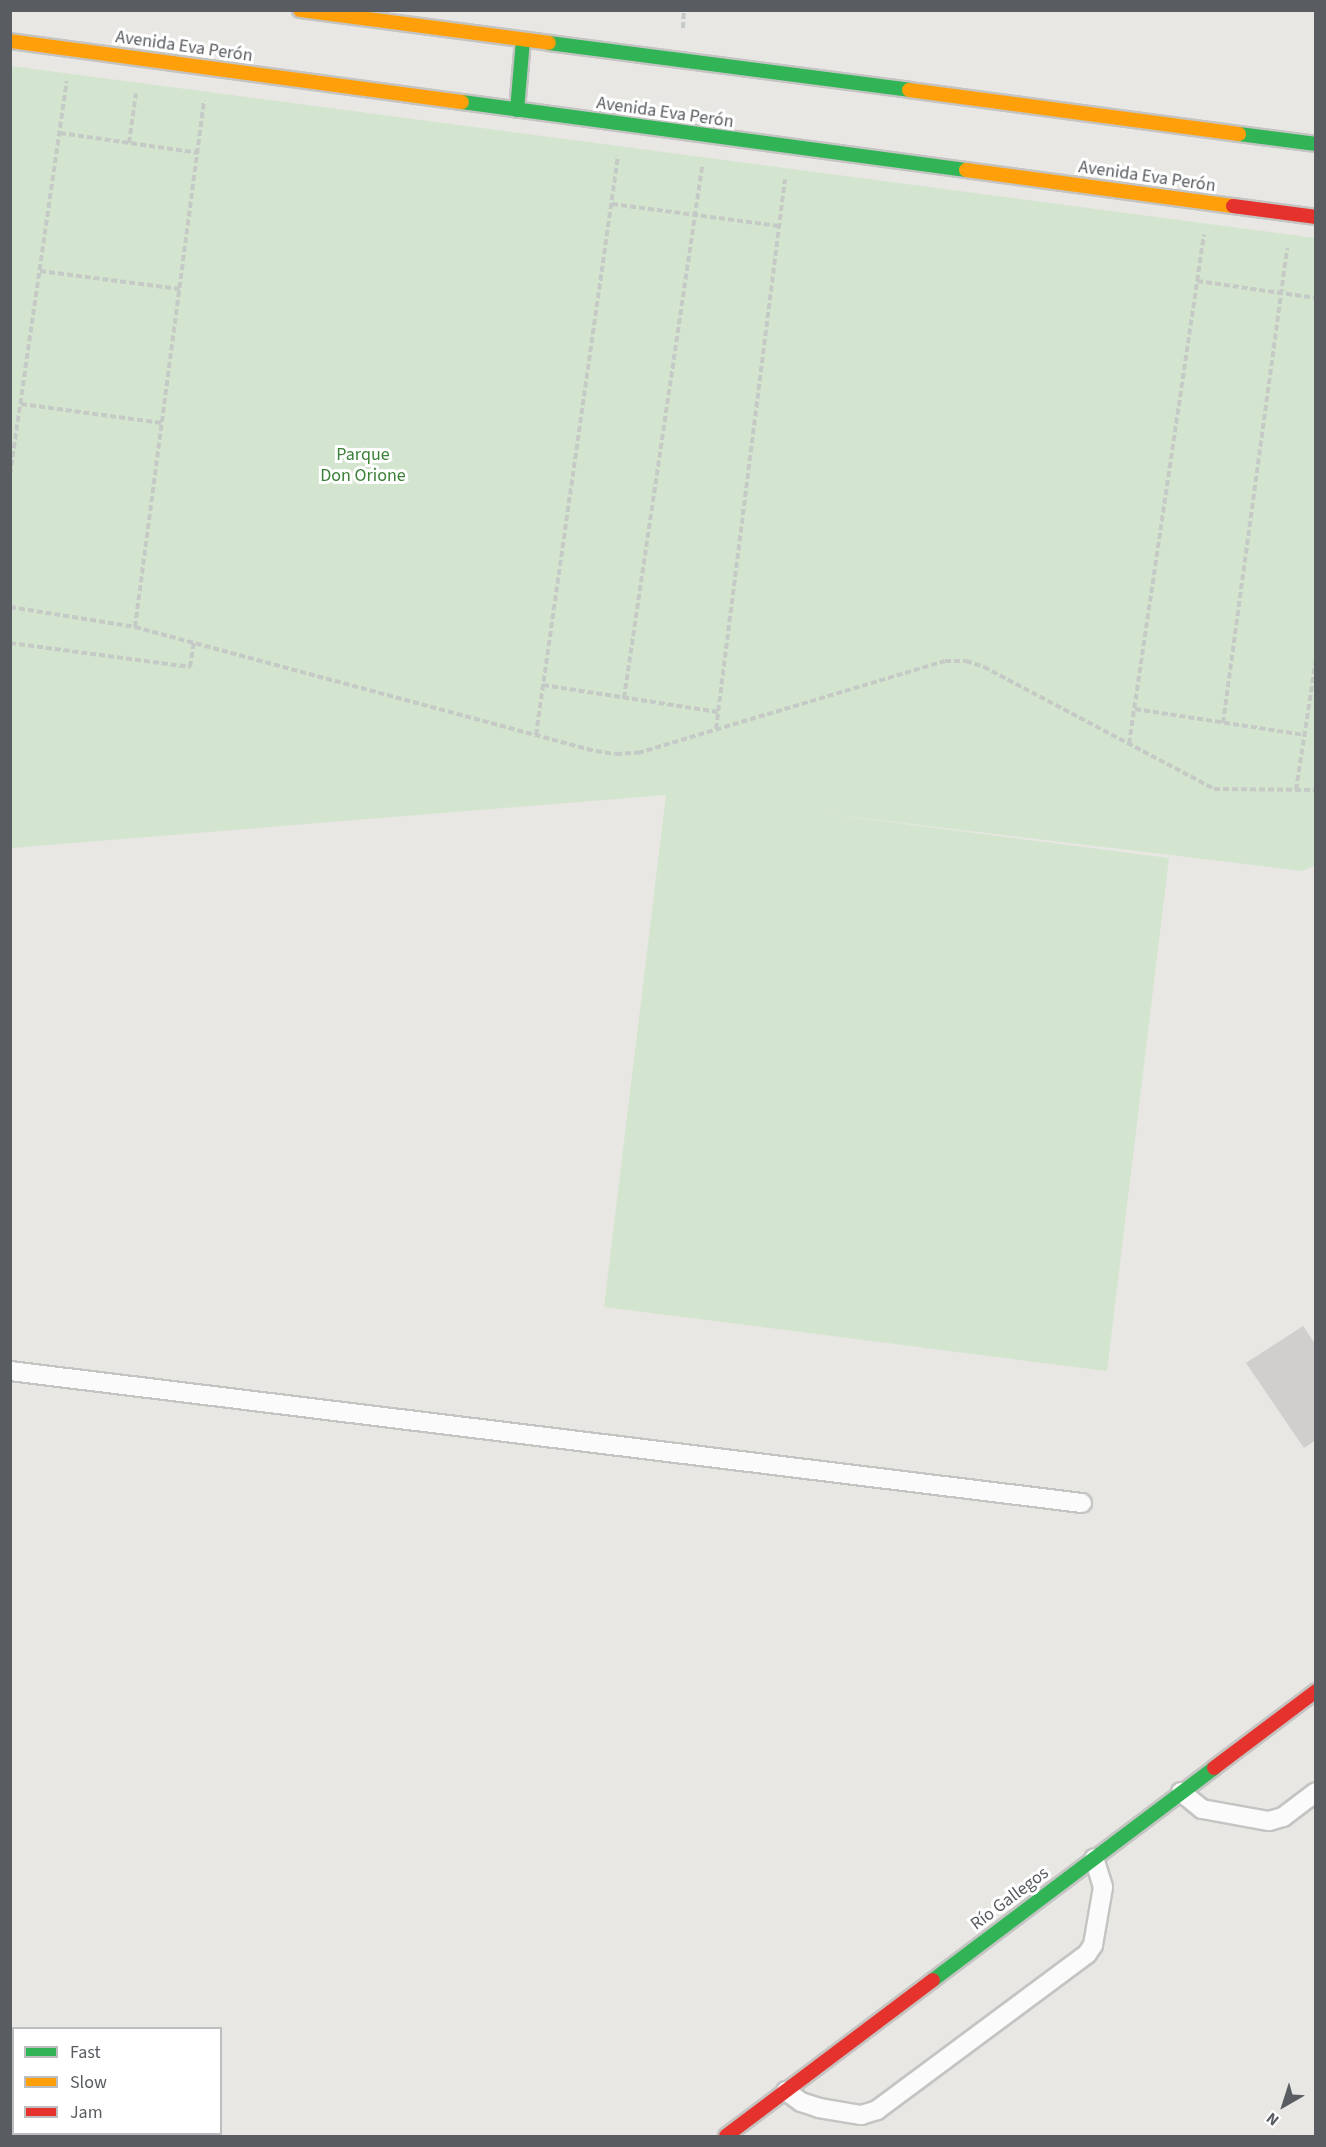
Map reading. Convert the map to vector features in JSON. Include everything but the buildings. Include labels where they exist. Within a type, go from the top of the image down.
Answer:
[{"type":"main road","points":[[300,10],[1316,144]]},
{"type":"main road","points":[[517,110],[523,40]]},
{"type":"main road","name":"Avenida Eva Perón","points":[[10,41],[1316,217]]},
{"type":"main road","name":"Río Gallegos","points":[[726,2136],[1316,1691]]},
{"type":"lane","points":[[10,1371],[1082,1503]]},
{"type":"lane","points":[[1181,1792],[1202,1809],[1269,1821],[1283,1817],[1316,1792]]},
{"type":"lane","points":[[786,2091],[801,2102],[819,2108],[861,2115],[877,2110],[1087,1954],[1093,1945],[1103,1887],[1094,1858]]},
{"type":"path","points":[[10,475],[72,50]]},
{"type":"path","points":[[129,143],[141,59]]},
{"type":"path","points":[[135,627],[209,69]]},
{"type":"path","points":[[536,735],[623,125]]},
{"type":"path","points":[[60,133],[198,153]]},
{"type":"path","points":[[624,698],[707,136]]},
{"type":"path","points":[[716,729],[789,147]]},
{"type":"path","points":[[1129,744],[1209,203]]},
{"type":"path","points":[[612,204],[779,226]]},
{"type":"path","points":[[1223,723],[1292,214]]},
{"type":"path","points":[[40,271],[180,289]]},
{"type":"path","points":[[1197,281],[1316,298]]},
{"type":"path","points":[[21,404],[162,423]]},
{"type":"path","points":[[10,607],[135,627],[596,751],[616,754],[638,753],[945,661],[966,661],[984,667],[1214,789],[1316,790]]},
{"type":"path","points":[[10,643],[190,667],[194,642]]},
{"type":"path","points":[[1296,790],[1316,660]]},
{"type":"path","points":[[543,685],[718,712]]},
{"type":"path","points":[[1135,709],[1304,735]]},
{"type":"green space","name":"Parque Don Orione","points":[[11,66],[1315,238],[1315,865],[1303,871],[811,812],[1169,858],[1107,1371],[604,1307],[666,795],[11,848]]},
{"type":"traffic: fast","points":[[517,110],[523,40]]},
{"type":"traffic: fast","points":[[549,43],[909,90]]},
{"type":"traffic: fast","points":[[462,102],[966,170]]},
{"type":"traffic: fast","points":[[1239,134],[1316,144]]},
{"type":"traffic: fast","points":[[933,1980],[1214,1768]]},
{"type":"traffic: slow","points":[[300,10],[549,43]]},
{"type":"traffic: slow","points":[[10,41],[462,102]]},
{"type":"traffic: slow","points":[[909,90],[1239,134]]},
{"type":"traffic: slow","points":[[966,170],[1233,206]]},
{"type":"traffic: jam","points":[[1233,206],[1316,217]]},
{"type":"traffic: jam","points":[[1214,1768],[1316,1691]]},
{"type":"traffic: jam","points":[[726,2136],[933,1980]]}]
